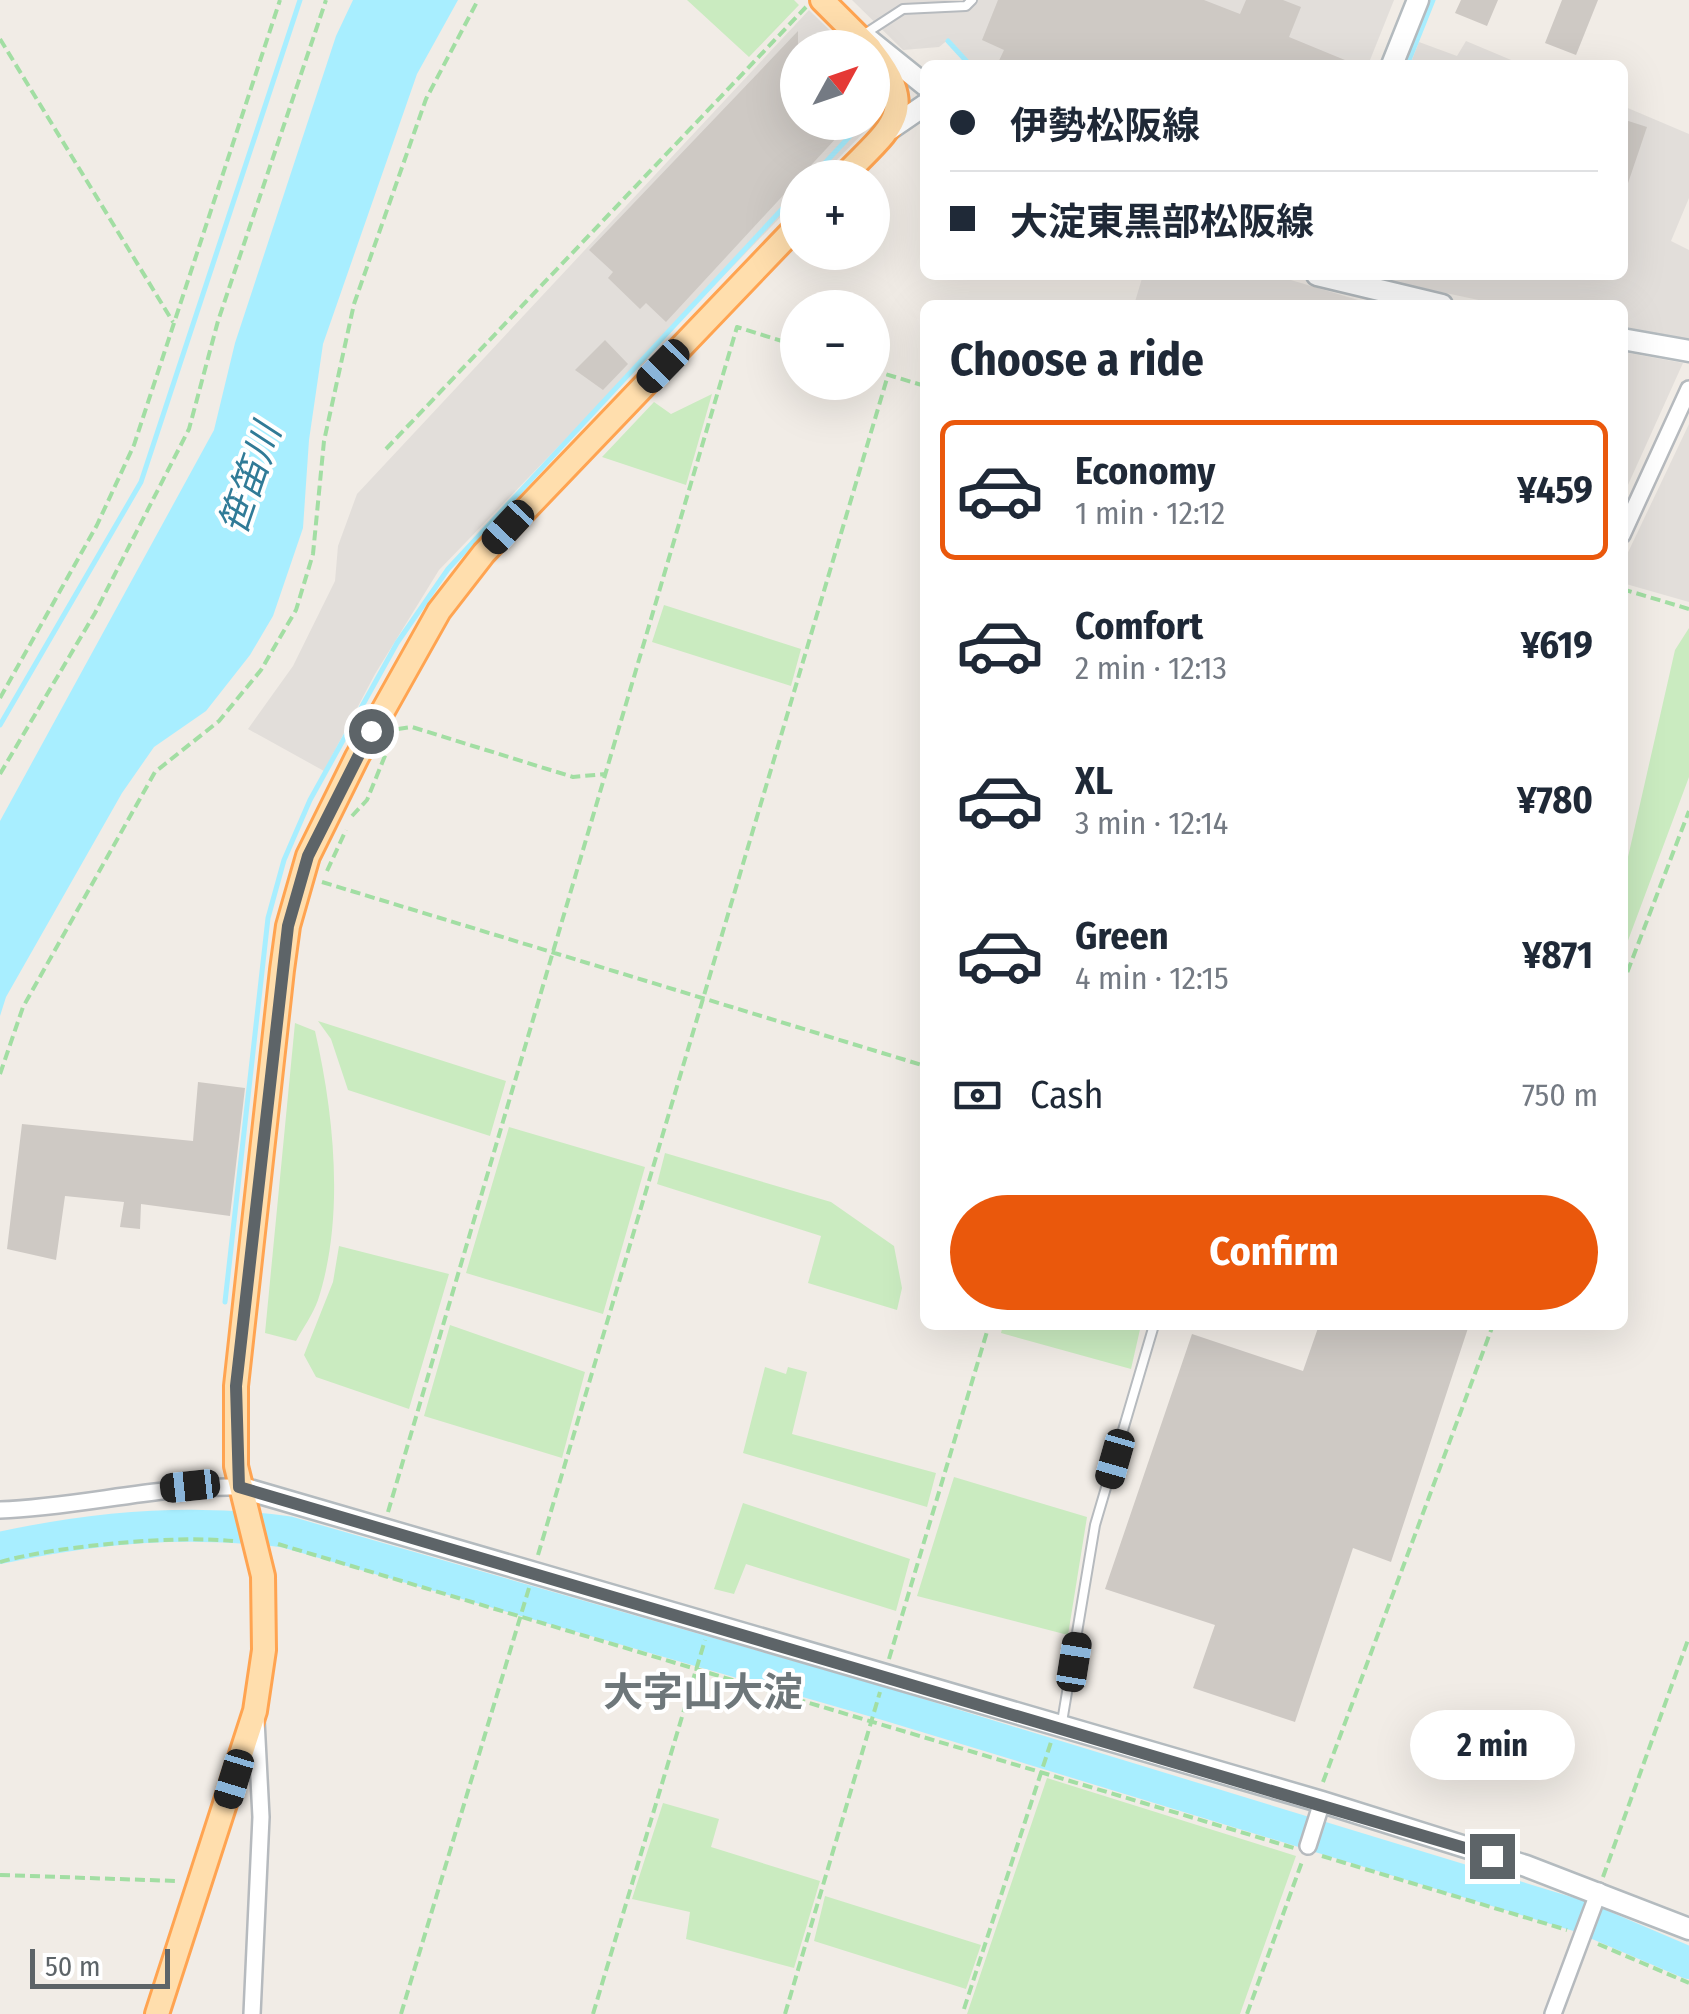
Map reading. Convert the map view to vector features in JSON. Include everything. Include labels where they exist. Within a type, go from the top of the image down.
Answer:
[{"type":"main road","points":[[822,0],[854,30]]},
{"type":"main road","points":[[1394,60],[1418,0]]},
{"type":"main road","points":[[890,58],[920,80]]},
{"type":"main road","points":[[890,79],[898,91],[898,112],[890,128]]},
{"type":"main road","points":[[890,128],[920,109]]},
{"type":"main road","points":[[859,160],[878,140]]},
{"type":"main road","points":[[157,2014],[256,1711],[264,1650],[263,1576],[239,1487],[236,1386],[282,970],[312,879],[365,741],[458,584],[780,244]]},
{"type":"main road","points":[[1338,280],[1421,300]]},
{"type":"main road","points":[[1628,340],[1689,351]]},
{"type":"main road","points":[[239,1487],[384,1526],[532,1577],[1056,1734],[1319,1806],[1689,1929]]},
{"type":"street","points":[[1628,522],[1689,389]]},
{"type":"street","points":[[0,1510],[96,1501],[173,1487],[239,1487]]},
{"type":"street","points":[[252,2014],[261,1817],[256,1711]]},
{"type":"street","points":[[1307,1848],[1319,1806]]},
{"type":"street","points":[[1553,2014],[1596,1898]]},
{"type":"lane","points":[[872,30],[883,18],[903,9],[966,6],[972,0]]},
{"type":"lane","points":[[1056,1734],[1095,1526],[1153,1330]]},
{"type":"path","points":[[0,698],[97,525],[127,461],[280,0]]},
{"type":"path","points":[[0,774],[95,614],[188,428],[218,321],[326,0]]},
{"type":"path","points":[[0,1074],[22,1006],[155,772],[219,721],[261,670],[296,610],[314,554],[324,441],[354,304],[426,99],[478,0]]},
{"type":"path","points":[[386,449],[812,0]]},
{"type":"path","points":[[0,38],[173,322]]},
{"type":"path","points":[[384,1526],[737,327],[780,340]]},
{"type":"path","points":[[890,377],[920,385]]},
{"type":"path","points":[[401,2014],[881,400]]},
{"type":"path","points":[[1628,591],[1689,610]]},
{"type":"path","points":[[605,774],[573,777],[404,726],[394,734],[366,800],[312,879],[920,1064]]},
{"type":"path","points":[[1628,970],[1689,811]]},
{"type":"path","points":[[784,2014],[988,1330]]},
{"type":"path","points":[[1319,1806],[1491,1330]]},
{"type":"path","points":[[0,1562],[26,1555],[253,1533],[279,1544],[1582,1932],[1689,1983]]},
{"type":"path","points":[[1596,1898],[1689,1637]]},
{"type":"path","points":[[593,2014],[704,1643]]},
{"type":"path","points":[[964,2009],[1043,1762],[1056,1734]]},
{"type":"path","points":[[1247,2014],[1307,1848]]},
{"type":"path","points":[[0,1874],[202,1882]]},
{"type":"shaded area","points":[[852,0],[1394,0],[1370,60],[968,60],[949,39],[939,47],[903,50],[890,37],[890,30],[883,30]]},
{"type":"shaded area","points":[[809,10],[830,30],[790,30]]},
{"type":"shaded area","points":[[780,41],[780,140],[856,140],[837,160],[780,160],[780,218],[439,570],[375,674],[324,771],[248,729],[293,666],[335,581],[338,546],[357,494]]},
{"type":"shaded area","points":[[1466,41],[1511,60],[1412,60],[1419,42],[1457,56]]},
{"type":"shaded area","points":[[1628,108],[1689,134],[1689,198],[1671,241],[1689,250],[1689,340],[1628,329],[1628,300],[1478,300],[1384,280],[1628,280]]},
{"type":"shaded area","points":[[1142,280],[1291,280],[1358,300],[1136,300]]},
{"type":"shaded area","points":[[1628,353],[1683,363],[1628,485]]},
{"type":"shaded area","points":[[1689,424],[1689,602],[1628,585],[1628,552]]},
{"type":"green space","points":[[687,0],[794,0],[799,5],[749,57]]},
{"type":"green space","points":[[712,394],[686,485],[602,457],[654,402],[671,414]]},
{"type":"green space","points":[[664,605],[801,649],[791,686],[652,642]]},
{"type":"green space","points":[[1689,628],[1689,777],[1628,941],[1628,857],[1675,650]]},
{"type":"green space","points":[[318,1021],[506,1081],[490,1136],[348,1090],[331,1039]]},
{"type":"green space","points":[[295,1023],[315,1031],[334,1166],[332,1235],[326,1268],[318,1300],[296,1341],[265,1333]]},
{"type":"green space","points":[[509,1127],[645,1167],[603,1314],[466,1273]]},
{"type":"green space","points":[[665,1153],[831,1202],[894,1246],[902,1288],[897,1310],[808,1283],[821,1236],[657,1184]]},
{"type":"green space","points":[[339,1246],[449,1274],[409,1409],[316,1377],[304,1355],[333,1282]]},
{"type":"green space","points":[[450,1325],[585,1372],[562,1458],[424,1416]]},
{"type":"green space","points":[[1002,1330],[1140,1330],[1131,1369],[1001,1333]]},
{"type":"green space","points":[[765,1367],[786,1374],[788,1367],[807,1372],[792,1434],[936,1473],[927,1507],[743,1453]]},
{"type":"green space","points":[[954,1477],[1087,1517],[1068,1635],[917,1596]]},
{"type":"green space","points":[[743,1503],[910,1559],[896,1611],[746,1564],[734,1594],[714,1589]]},
{"type":"green space","points":[[1047,1778],[1296,1856],[1240,2014],[967,2014]]},
{"type":"green space","points":[[663,1803],[719,1819],[711,1847],[820,1881],[794,1968],[686,1939],[690,1912],[632,1899]]},
{"type":"green space","points":[[825,1896],[981,1945],[966,1989],[814,1941]]},
{"type":"water","name":"笹笛川","points":[[353,0],[458,0],[417,74],[323,344],[309,440],[303,528],[273,616],[250,655],[206,711],[154,747],[122,793],[6,997],[0,1016],[0,821],[214,430],[235,343],[336,36]]},
{"type":"building","points":[[998,0],[1204,0],[1240,14],[1246,0],[1283,0],[1301,7],[1289,37],[1345,60],[999,60],[1004,50],[982,40]]},
{"type":"building","points":[[1461,0],[1498,0],[1487,26],[1455,13]]},
{"type":"building","points":[[1562,0],[1598,0],[1576,55],[1545,43]]},
{"type":"building","points":[[780,50],[780,140],[834,140],[816,160],[780,160],[780,199],[666,322],[646,303],[640,309],[608,278],[613,272],[589,250]]},
{"type":"building","points":[[1628,121],[1647,127],[1628,183]]},
{"type":"building","points":[[605,340],[628,364],[603,390],[575,370]]},
{"type":"building","points":[[198,1082],[245,1088],[230,1216],[141,1204],[140,1229],[120,1227],[124,1202],[65,1196],[56,1260],[7,1249],[22,1124],[193,1141]]},
{"type":"building","points":[[1317,1330],[1467,1330],[1391,1562],[1353,1548],[1295,1722],[1193,1688],[1215,1625],[1105,1589],[1192,1334],[1303,1371]]},
{"type":"waterway","points":[[0,725],[141,482],[300,0]]},
{"type":"waterway","points":[[1409,60],[1433,0]]},
{"type":"waterway","points":[[948,41],[965,60]]},
{"type":"waterway","points":[[828,160],[846,140]]},
{"type":"waterway","points":[[225,1302],[268,918],[284,860],[310,800],[397,643],[448,569],[780,211]]},
{"type":"waterway","points":[[0,1548],[143,1527],[215,1526],[287,1532],[885,1704],[1579,1916],[1689,1963]]},
{"type":"district","name":"大字山大淀","points":[[703,1693]]},
{"type":"route","points":[[371,731],[308,856],[288,926],[236,1386],[239,1487],[534,1570],[1492,1856]]}]
